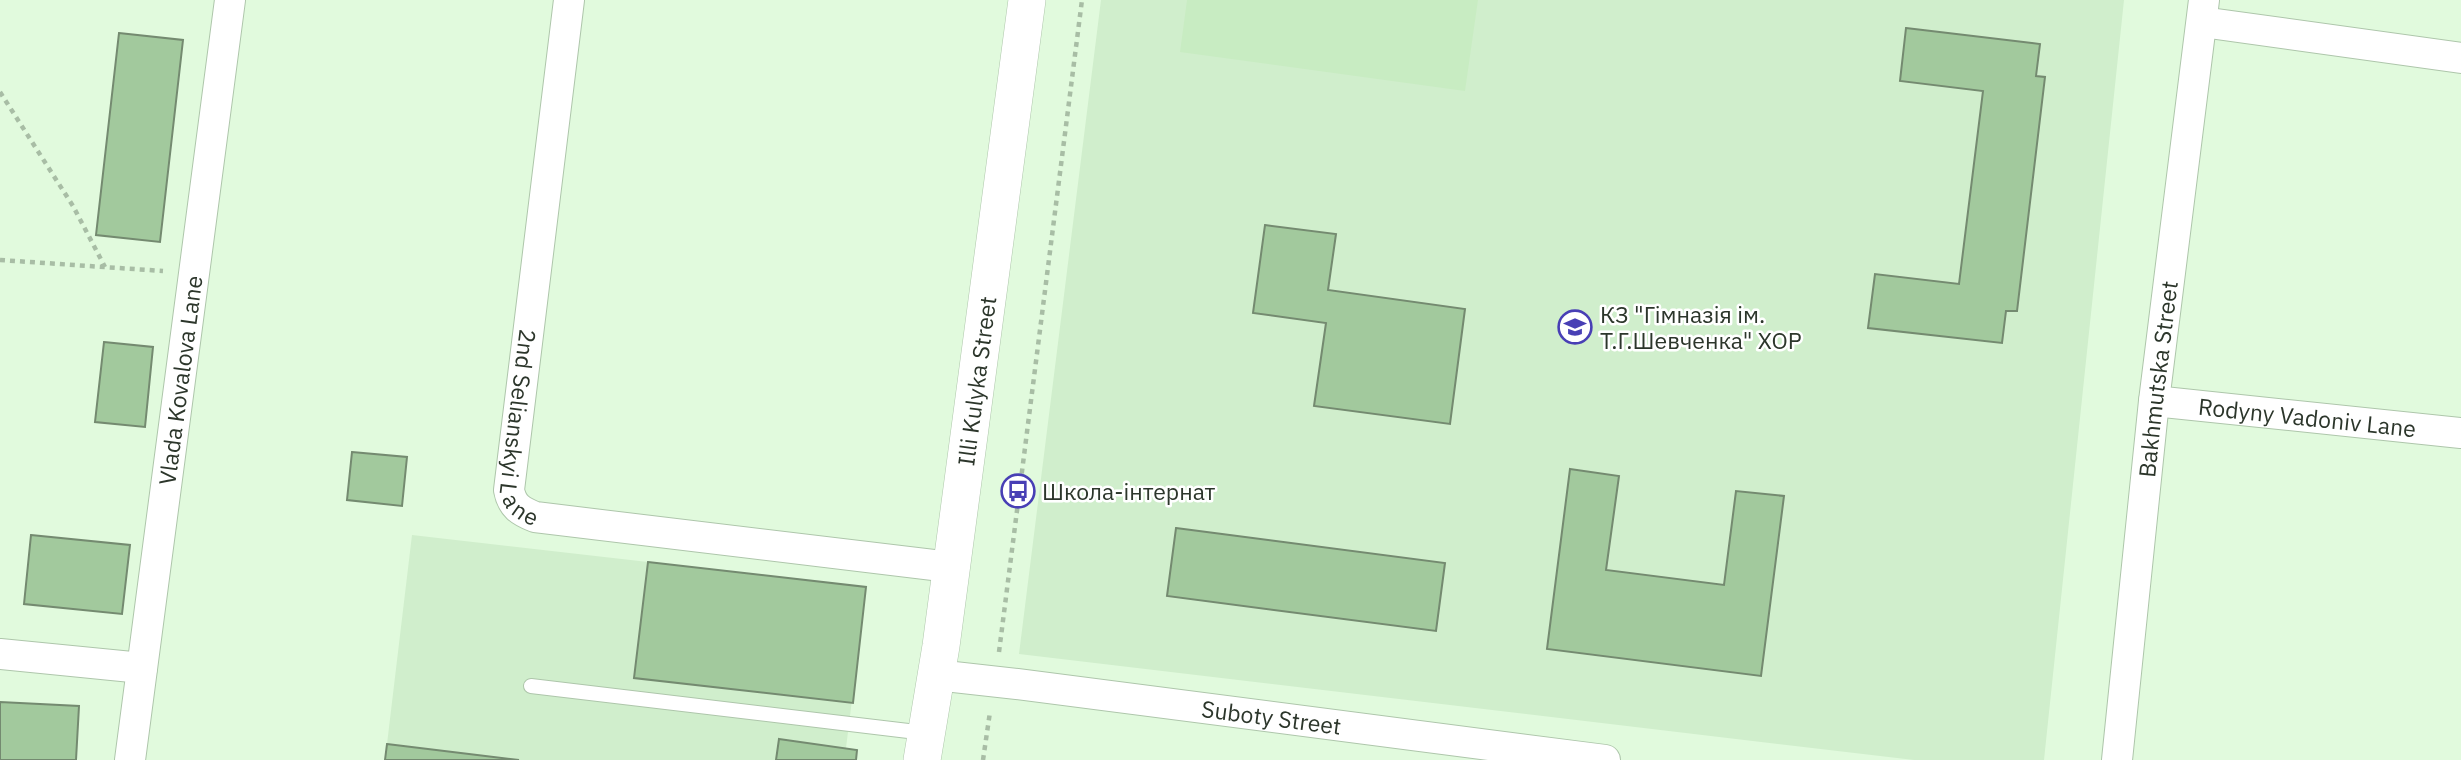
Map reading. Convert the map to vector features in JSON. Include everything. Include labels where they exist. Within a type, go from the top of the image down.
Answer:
[{"type":"street","name":"Vlada Kovalova Lane","points":[[131,760],[230,0]]},
{"type":"street","name":"2nd Selianskyi Lane","points":[[569,0],[509,490],[511,502],[522,512],[535,517],[950,567]]},
{"type":"street","name":"Illi Kulyka Street","points":[[924,746],[936,676],[1027,0]]},
{"type":"street","points":[[2203,11],[2461,58]]},
{"type":"street","name":"Bakhmutska Street","points":[[2117,760],[2154,401],[2203,11]]},
{"type":"street","name":"Rodyny Vadoniv Lane","points":[[2154,401],[2461,433]]},
{"type":"street","points":[[0,654],[142,668]]},
{"type":"street","name":"Suboty Street","points":[[936,676],[995,681],[1605,760]]},
{"type":"lane","points":[[531,686],[924,746]]},
{"type":"path","points":[[983,760],[1082,0]]},
{"type":"path","points":[[0,92],[73,206],[105,267]]},
{"type":"path","points":[[0,260],[194,274]]},
{"type":"shaded area","name":"КЗ \"Гімназія ім. Т.Г.Шевченка\" ХОР","points":[[1101,0],[2124,0],[2044,760],[1914,760],[1019,654]]},
{"type":"shaded area","points":[[1187,0],[1478,0],[1465,91],[1180,52]]},
{"type":"shaded area","points":[[412,535],[866,587],[846,748],[857,750],[856,760],[519,760],[387,744]]},
{"type":"building","points":[[1906,28],[2040,44],[2036,76],[2045,77],[2017,311],[2006,311],[2002,343],[1868,328],[1875,274],[1959,284],[1983,91],[1900,81]]},
{"type":"building","points":[[119,33],[183,40],[160,242],[96,235]]},
{"type":"building","points":[[1265,225],[1336,234],[1328,290],[1465,309],[1450,424],[1314,406],[1326,323],[1253,313]]},
{"type":"building","points":[[104,342],[153,347],[145,427],[95,422]]},
{"type":"building","points":[[352,452],[407,457],[402,506],[347,500]]},
{"type":"building","points":[[1570,469],[1619,476],[1606,570],[1724,585],[1736,491],[1784,496],[1761,676],[1547,649]]},
{"type":"building","points":[[1176,528],[1445,563],[1436,631],[1167,596]]},
{"type":"building","points":[[31,535],[130,545],[122,614],[24,604]]},
{"type":"building","points":[[648,562],[866,587],[853,703],[634,678]]},
{"type":"building","points":[[0,702],[79,706],[76,760],[0,760]]},
{"type":"building","points":[[779,739],[857,750],[856,760],[776,760]]},
{"type":"building","points":[[387,744],[519,760],[385,760]]},
{"type":"place","name":"КЗ \"Гімназія ім. Т.Г.Шевченка\" ХОР","points":[[1575,327]]},
{"type":"place","name":"Школа-інтернат","points":[[1018,491]]}]
